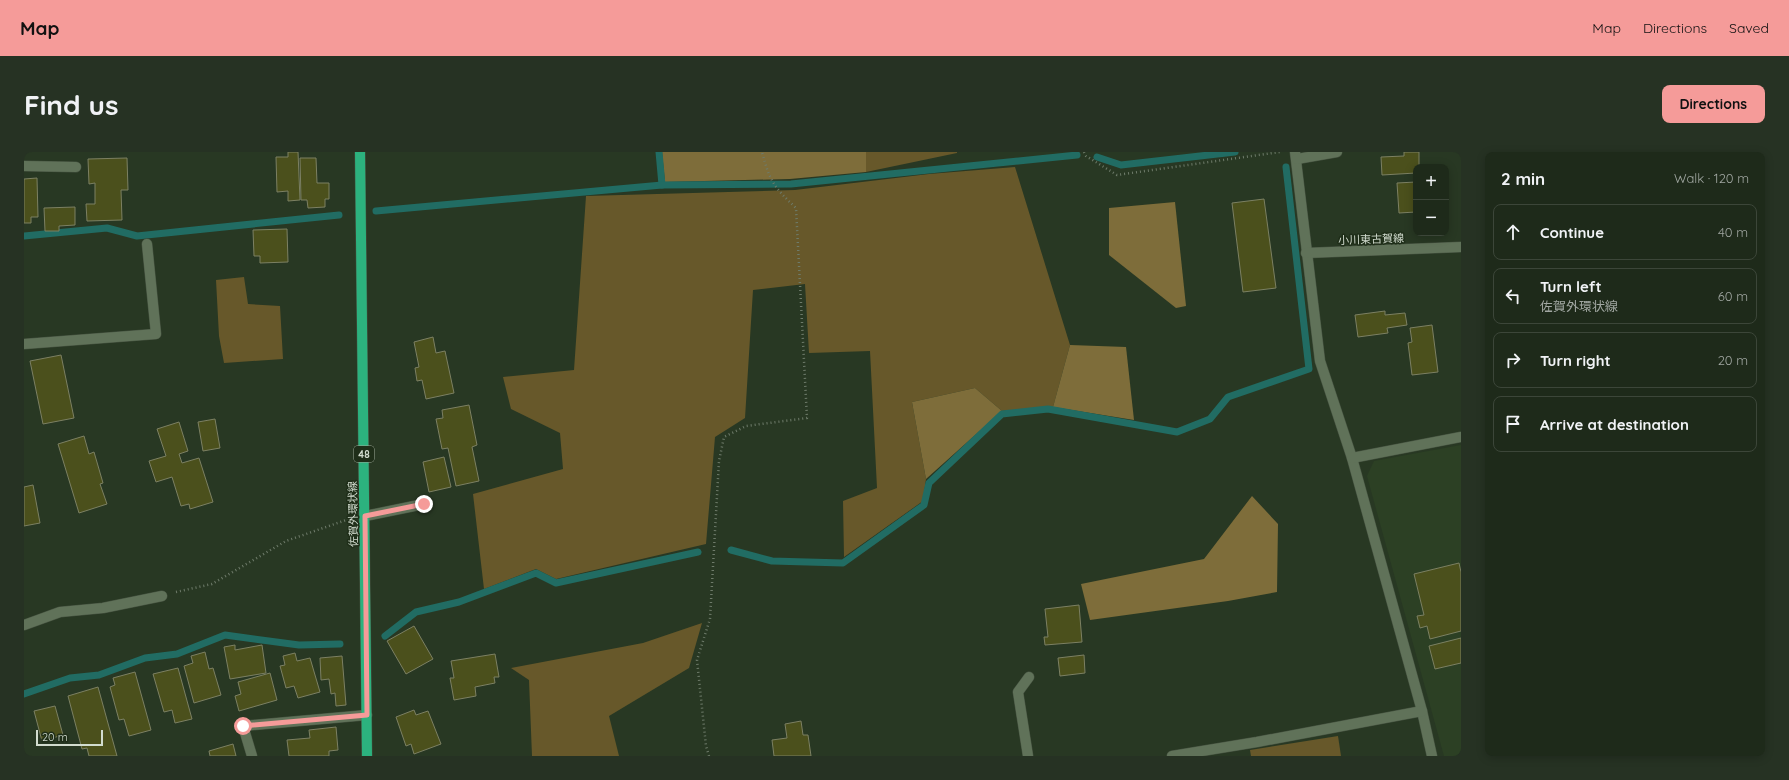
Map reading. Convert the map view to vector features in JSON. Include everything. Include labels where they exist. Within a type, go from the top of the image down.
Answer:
[{"type":"main road","name":"佐賀外環状線","points":[[360,152],[367,756]]},
{"type":"street","points":[[1337,152],[1296,156],[1306,253],[1320,361],[1352,458],[1422,711],[1432,756]]},
{"type":"street","points":[[24,166],[76,166]]},
{"type":"street","points":[[24,344],[156,334],[147,244]]},
{"type":"street","name":"小川東古賀線","points":[[1306,253],[1461,247]]},
{"type":"street","points":[[1352,458],[1461,437]]},
{"type":"street","points":[[365,516],[424,504]]},
{"type":"street","points":[[24,624],[60,612],[103,608],[162,596]]},
{"type":"street","points":[[1028,756],[1018,692],[1029,676]]},
{"type":"street","points":[[1172,756],[1257,742],[1422,711]]},
{"type":"street","points":[[252,756],[243,726],[367,715]]},
{"type":"path","points":[[709,756],[706,746],[697,660],[710,619],[719,461],[724,437],[746,426],[807,418],[796,208],[775,188],[768,174],[762,152]]},
{"type":"path","points":[[1084,152],[1086,156],[1117,175],[1280,152]]},
{"type":"path","points":[[162,596],[212,584],[286,541],[348,519],[365,516]]},
{"type":"shaded area","points":[[662,152],[866,152],[866,172],[790,179],[665,182]]},
{"type":"shaded area","points":[[866,152],[957,152],[957,153],[866,172]]},
{"type":"shaded area","points":[[1015,167],[1070,345],[1053,407],[1002,411],[975,388],[912,402],[926,479],[923,501],[844,557],[843,501],[877,488],[870,351],[809,353],[805,284],[753,290],[745,418],[715,437],[706,544],[556,579],[536,569],[484,589],[473,494],[563,469],[560,433],[511,409],[503,377],[574,370],[586,196],[795,190],[929,174]]},
{"type":"shaded area","points":[[1175,202],[1186,306],[1176,308],[1109,255],[1109,208]]},
{"type":"shaded area","points":[[244,277],[248,304],[280,306],[283,359],[224,363],[219,336],[216,280]]},
{"type":"shaded area","points":[[1070,345],[1126,347],[1134,420],[1053,407]]},
{"type":"shaded area","points":[[975,388],[1002,411],[926,479],[912,402]]},
{"type":"shaded area","points":[[1461,445],[1461,756],[1444,756],[1367,476],[1374,461]]},
{"type":"shaded area","points":[[1252,496],[1278,524],[1277,592],[1228,601],[1090,620],[1081,584],[1204,559]]},
{"type":"shaded area","points":[[702,623],[689,668],[609,716],[619,756],[532,756],[529,680],[511,668],[643,643]]},
{"type":"shaded area","points":[[1338,736],[1341,756],[1251,756],[1250,750]]},
{"type":"building","points":[[288,152],[298,152],[300,200],[288,201],[288,191],[277,192],[276,157],[288,157]]},
{"type":"building","points":[[1404,152],[1419,152],[1419,164],[1413,164],[1413,173],[1382,175],[1381,157],[1404,156]]},
{"type":"building","points":[[127,158],[128,190],[121,190],[122,220],[87,221],[86,204],[95,204],[95,183],[89,184],[88,159]]},
{"type":"building","points":[[300,158],[316,158],[317,183],[329,183],[329,199],[325,199],[325,207],[308,208],[307,200],[301,200]]},
{"type":"building","points":[[37,178],[38,217],[31,217],[31,223],[24,223],[24,179]]},
{"type":"building","points":[[1413,182],[1413,212],[1399,213],[1397,183]]},
{"type":"building","points":[[1264,199],[1276,288],[1243,292],[1232,203]]},
{"type":"building","points":[[75,207],[75,225],[59,226],[59,231],[45,231],[44,208]]},
{"type":"building","points":[[287,229],[288,262],[260,263],[260,256],[254,256],[253,230]]},
{"type":"building","points":[[1385,311],[1385,315],[1405,313],[1407,325],[1387,328],[1388,333],[1358,337],[1355,315]]},
{"type":"building","points":[[1432,325],[1438,372],[1412,375],[1408,343],[1412,342],[1410,328]]},
{"type":"building","points":[[433,337],[436,353],[445,351],[454,393],[426,399],[422,380],[417,381],[415,368],[419,367],[414,342]]},
{"type":"building","points":[[61,355],[74,418],[43,424],[30,361]]},
{"type":"building","points":[[469,405],[477,445],[472,447],[479,481],[456,486],[448,448],[442,449],[436,419],[443,418],[442,410]]},
{"type":"building","points":[[215,419],[220,448],[203,451],[198,422]]},
{"type":"building","points":[[179,422],[188,451],[179,454],[182,463],[199,458],[213,502],[190,509],[189,504],[181,506],[172,477],[156,482],[149,461],[166,456],[157,429]]},
{"type":"building","points":[[84,436],[89,454],[94,452],[103,483],[100,484],[107,504],[79,513],[58,444]]},
{"type":"building","points":[[444,457],[451,487],[429,492],[423,462]]},
{"type":"building","points":[[33,485],[40,523],[24,526],[24,487]]},
{"type":"building","points":[[1459,563],[1461,572],[1461,631],[1430,639],[1427,626],[1420,628],[1417,616],[1424,615],[1414,574]]},
{"type":"building","points":[[1079,605],[1082,642],[1045,645],[1044,637],[1048,637],[1045,609]]},
{"type":"building","points":[[414,626],[433,659],[406,674],[387,641]]},
{"type":"building","points":[[1461,638],[1461,663],[1435,669],[1429,646]]},
{"type":"building","points":[[235,645],[235,650],[262,645],[266,673],[230,679],[224,647]]},
{"type":"building","points":[[205,652],[209,669],[213,668],[221,695],[194,703],[184,666],[193,663],[191,656]]},
{"type":"building","points":[[295,653],[297,661],[310,658],[320,692],[298,698],[294,686],[286,688],[280,666],[285,665],[283,656]]},
{"type":"building","points":[[495,654],[499,677],[494,677],[495,683],[475,687],[476,696],[454,700],[450,678],[454,678],[451,661]]},
{"type":"building","points":[[1084,655],[1085,673],[1060,676],[1058,658]]},
{"type":"building","points":[[342,656],[346,705],[336,706],[335,693],[331,694],[329,679],[321,680],[320,658]]},
{"type":"building","points":[[178,668],[192,719],[175,723],[172,710],[164,712],[153,674]]},
{"type":"building","points":[[135,672],[151,730],[129,736],[124,719],[119,720],[110,687],[115,685],[113,678]]},
{"type":"building","points":[[270,673],[277,700],[239,711],[235,696],[241,694],[238,682]]},
{"type":"building","points":[[98,687],[117,756],[89,756],[87,748],[82,749],[68,696]]},
{"type":"building","points":[[55,706],[63,735],[42,741],[34,711]]},
{"type":"building","points":[[414,710],[416,715],[428,711],[441,744],[414,754],[411,744],[406,746],[396,717]]},
{"type":"building","points":[[801,721],[803,735],[808,735],[811,756],[774,756],[772,740],[787,738],[785,724]]},
{"type":"building","points":[[336,727],[338,750],[329,751],[329,756],[289,756],[287,740],[310,738],[309,730]]},
{"type":"building","points":[[233,744],[236,756],[210,756],[209,751]]},
{"type":"waterway","points":[[659,152],[662,185]]},
{"type":"waterway","points":[[1097,157],[1121,165],[1235,152]]},
{"type":"waterway","points":[[376,211],[662,185],[791,184],[1077,155]]},
{"type":"waterway","points":[[731,550],[772,561],[843,563],[924,505],[929,483],[1002,414],[1048,409],[1177,432],[1210,419],[1228,397],[1309,369],[1286,167]]},
{"type":"waterway","points":[[24,236],[107,228],[137,236],[339,215]]},
{"type":"waterway","points":[[385,636],[416,612],[459,602],[536,573],[556,583],[698,552]]},
{"type":"waterway","points":[[24,694],[70,678],[99,675],[145,658],[177,654],[225,635],[299,645],[340,644]]},
{"type":"route","points":[[243,726],[367,715],[365,516],[424,504]]}]
